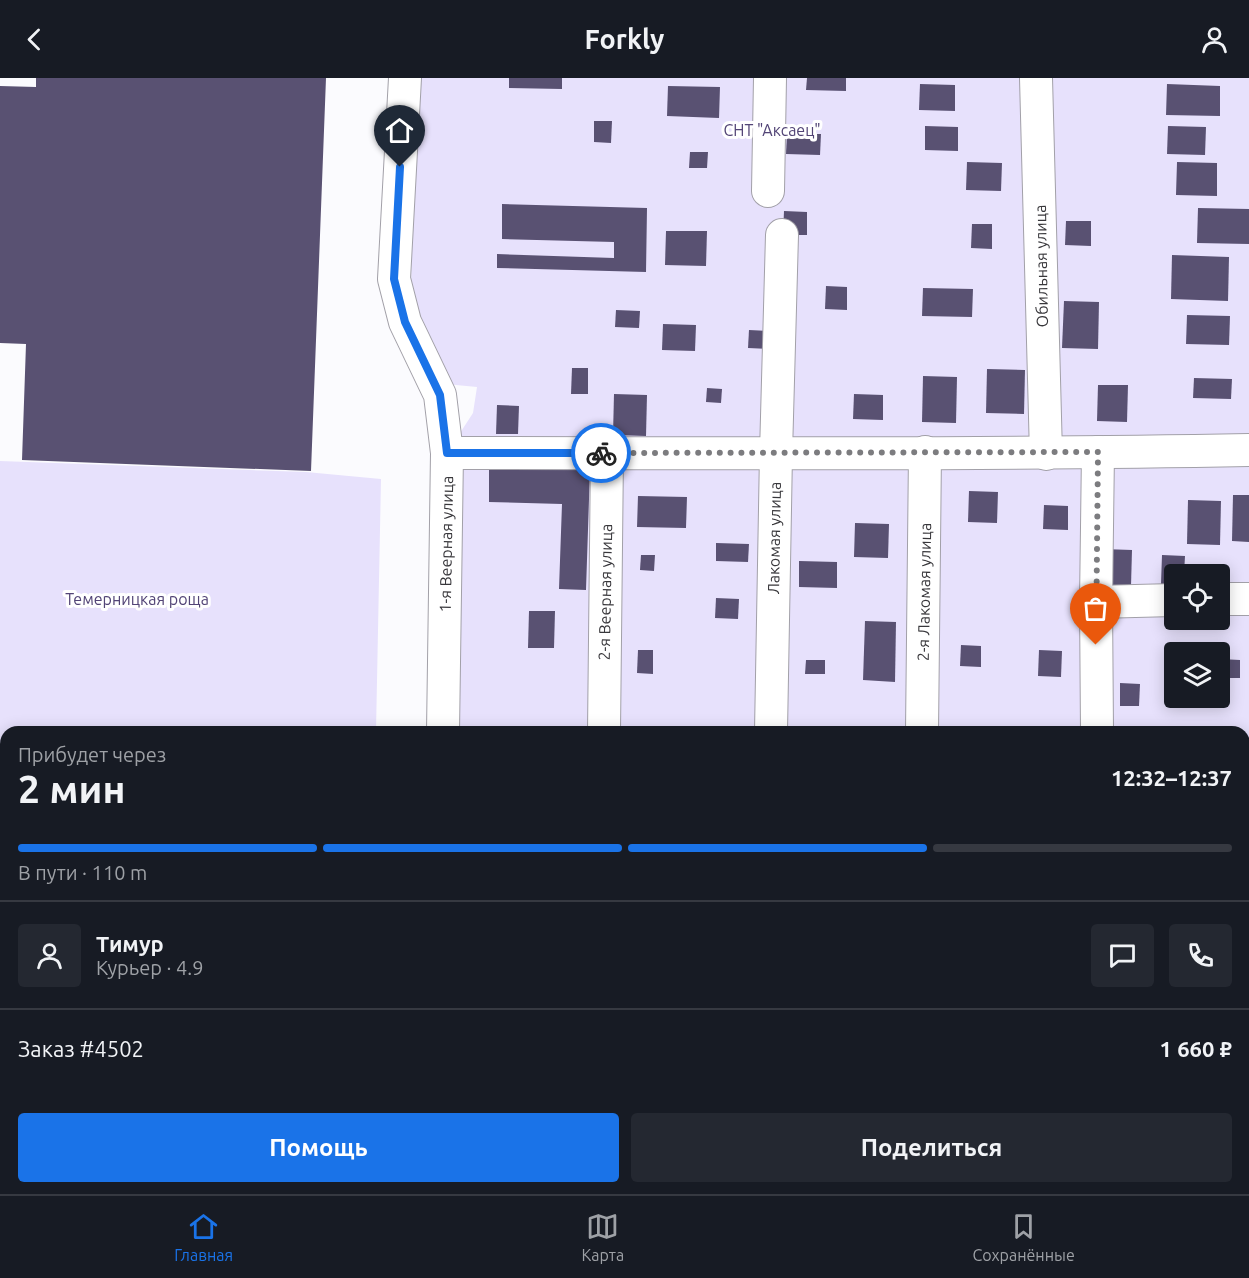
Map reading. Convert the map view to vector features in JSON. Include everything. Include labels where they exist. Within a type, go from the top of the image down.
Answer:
[{"type":"street","name":"1-я Веерная улица","points":[[405,78],[394,279],[405,322],[440,395],[447,453],[443,726]]},
{"type":"street","points":[[768,191],[770,78]]},
{"type":"street","name":"Обильная улица","points":[[1036,78],[1046,454]]},
{"type":"street","name":"Лакомая улица","points":[[771,726],[782,235]]},
{"type":"street","points":[[447,453],[1046,454],[1249,450]]},
{"type":"street","name":"2-я Лакомая улица","points":[[922,726],[926,452]]},
{"type":"street","points":[[1097,726],[1098,452]]},
{"type":"street","name":"2-я Веерная улица","points":[[603,726],[607,453]]},
{"type":"street","points":[[1230,599],[1249,598]]},
{"type":"street","points":[[1096,602],[1164,600]]},
{"type":"green space","name":"СНТ \"Аксаец\"","points":[[417,78],[1249,78],[1249,726],[442,726],[447,453],[473,413],[477,387],[435,383],[411,307],[412,180]]},
{"type":"green space","name":"Темерницкая роща","points":[[0,461],[306,472],[381,479],[376,726],[0,726]]},
{"type":"building","points":[[36,78],[326,78],[311,471],[22,460],[26,344],[0,343],[0,86],[36,87]]},
{"type":"building","points":[[509,78],[562,78],[562,89],[509,88]]},
{"type":"building","points":[[807,78],[846,78],[846,91],[806,90]]},
{"type":"building","points":[[920,84],[955,85],[955,111],[919,110]]},
{"type":"building","points":[[1167,84],[1220,86],[1220,116],[1166,115]]},
{"type":"building","points":[[668,86],[720,87],[719,118],[667,116]]},
{"type":"building","points":[[594,121],[612,121],[611,143],[594,142]]},
{"type":"building","points":[[925,126],[958,127],[958,151],[925,150]]},
{"type":"building","points":[[1168,126],[1206,127],[1205,155],[1167,154]]},
{"type":"building","points":[[787,134],[821,134],[820,155],[786,154]]},
{"type":"building","points":[[690,152],[708,152],[707,168],[689,168]]},
{"type":"building","points":[[967,162],[1002,163],[1001,191],[966,190]]},
{"type":"building","points":[[1177,162],[1217,163],[1217,196],[1176,195]]},
{"type":"building","points":[[502,204],[647,208],[646,272],[497,268],[497,254],[614,258],[614,242],[502,239]]},
{"type":"building","points":[[1198,208],[1249,209],[1249,244],[1197,243]]},
{"type":"building","points":[[784,211],[807,212],[807,235],[783,235]]},
{"type":"building","points":[[1066,221],[1091,221],[1091,246],[1065,245]]},
{"type":"building","points":[[972,224],[992,224],[992,249],[971,248]]},
{"type":"building","points":[[666,231],[707,231],[706,266],[665,265]]},
{"type":"building","points":[[1172,255],[1229,257],[1228,301],[1171,299]]},
{"type":"building","points":[[826,286],[847,287],[847,310],[825,309]]},
{"type":"building","points":[[923,288],[973,289],[972,317],[922,316]]},
{"type":"building","points":[[1064,301],[1099,302],[1098,349],[1062,348]]},
{"type":"building","points":[[616,310],[640,311],[639,328],[615,327]]},
{"type":"building","points":[[1187,315],[1230,316],[1229,345],[1186,344]]},
{"type":"building","points":[[663,324],[696,325],[695,351],[662,350]]},
{"type":"building","points":[[749,330],[769,331],[768,349],[748,348]]},
{"type":"building","points":[[572,368],[588,368],[588,394],[571,394]]},
{"type":"building","points":[[987,369],[1025,370],[1024,414],[986,413]]},
{"type":"building","points":[[923,376],[957,377],[956,423],[922,422]]},
{"type":"building","points":[[1194,378],[1232,379],[1231,399],[1193,398]]},
{"type":"building","points":[[1098,385],[1128,385],[1127,422],[1097,421]]},
{"type":"building","points":[[707,388],[722,389],[721,403],[706,402]]},
{"type":"building","points":[[614,394],[647,395],[646,436],[613,435]]},
{"type":"building","points":[[854,394],[883,395],[883,420],[853,419]]},
{"type":"building","points":[[497,405],[519,406],[518,434],[496,434]]},
{"type":"building","points":[[489,466],[590,469],[586,590],[559,589],[562,504],[489,502]]},
{"type":"building","points":[[969,491],[998,492],[997,523],[968,522]]},
{"type":"building","points":[[1233,495],[1249,495],[1249,542],[1232,541]]},
{"type":"building","points":[[638,496],[687,497],[686,528],[637,527]]},
{"type":"building","points":[[1188,500],[1221,501],[1220,545],[1187,544]]},
{"type":"building","points":[[1044,505],[1068,506],[1068,530],[1043,529]]},
{"type":"building","points":[[855,523],[889,524],[888,558],[854,557]]},
{"type":"building","points":[[716,543],[749,544],[748,562],[716,561]]},
{"type":"building","points":[[1103,549],[1132,550],[1131,586],[1101,585]]},
{"type":"building","points":[[641,555],[655,555],[654,571],[640,570]]},
{"type":"building","points":[[1162,555],[1185,556],[1185,564],[1164,564],[1164,584],[1161,584]]},
{"type":"building","points":[[799,561],[837,562],[837,588],[799,587]]},
{"type":"building","points":[[716,598],[739,599],[738,619],[715,618]]},
{"type":"building","points":[[529,611],[555,611],[554,648],[528,648]]},
{"type":"building","points":[[865,621],[896,622],[895,682],[863,680]]},
{"type":"building","points":[[961,645],[981,646],[981,667],[960,666]]},
{"type":"building","points":[[638,650],[653,650],[653,674],[637,673]]},
{"type":"building","points":[[1039,650],[1062,651],[1061,677],[1038,676]]},
{"type":"building","points":[[806,660],[825,660],[825,674],[805,674]]},
{"type":"building","points":[[1230,660],[1240,660],[1240,678],[1230,678]]},
{"type":"building","points":[[1120,683],[1140,684],[1139,706],[1120,706]]},
{"type":"way so far","points":[[601,453],[1046,454],[1098,452],[1096,645]]},
{"type":"route","points":[[400,167],[394,279],[405,322],[440,395],[447,453],[601,453]]}]
